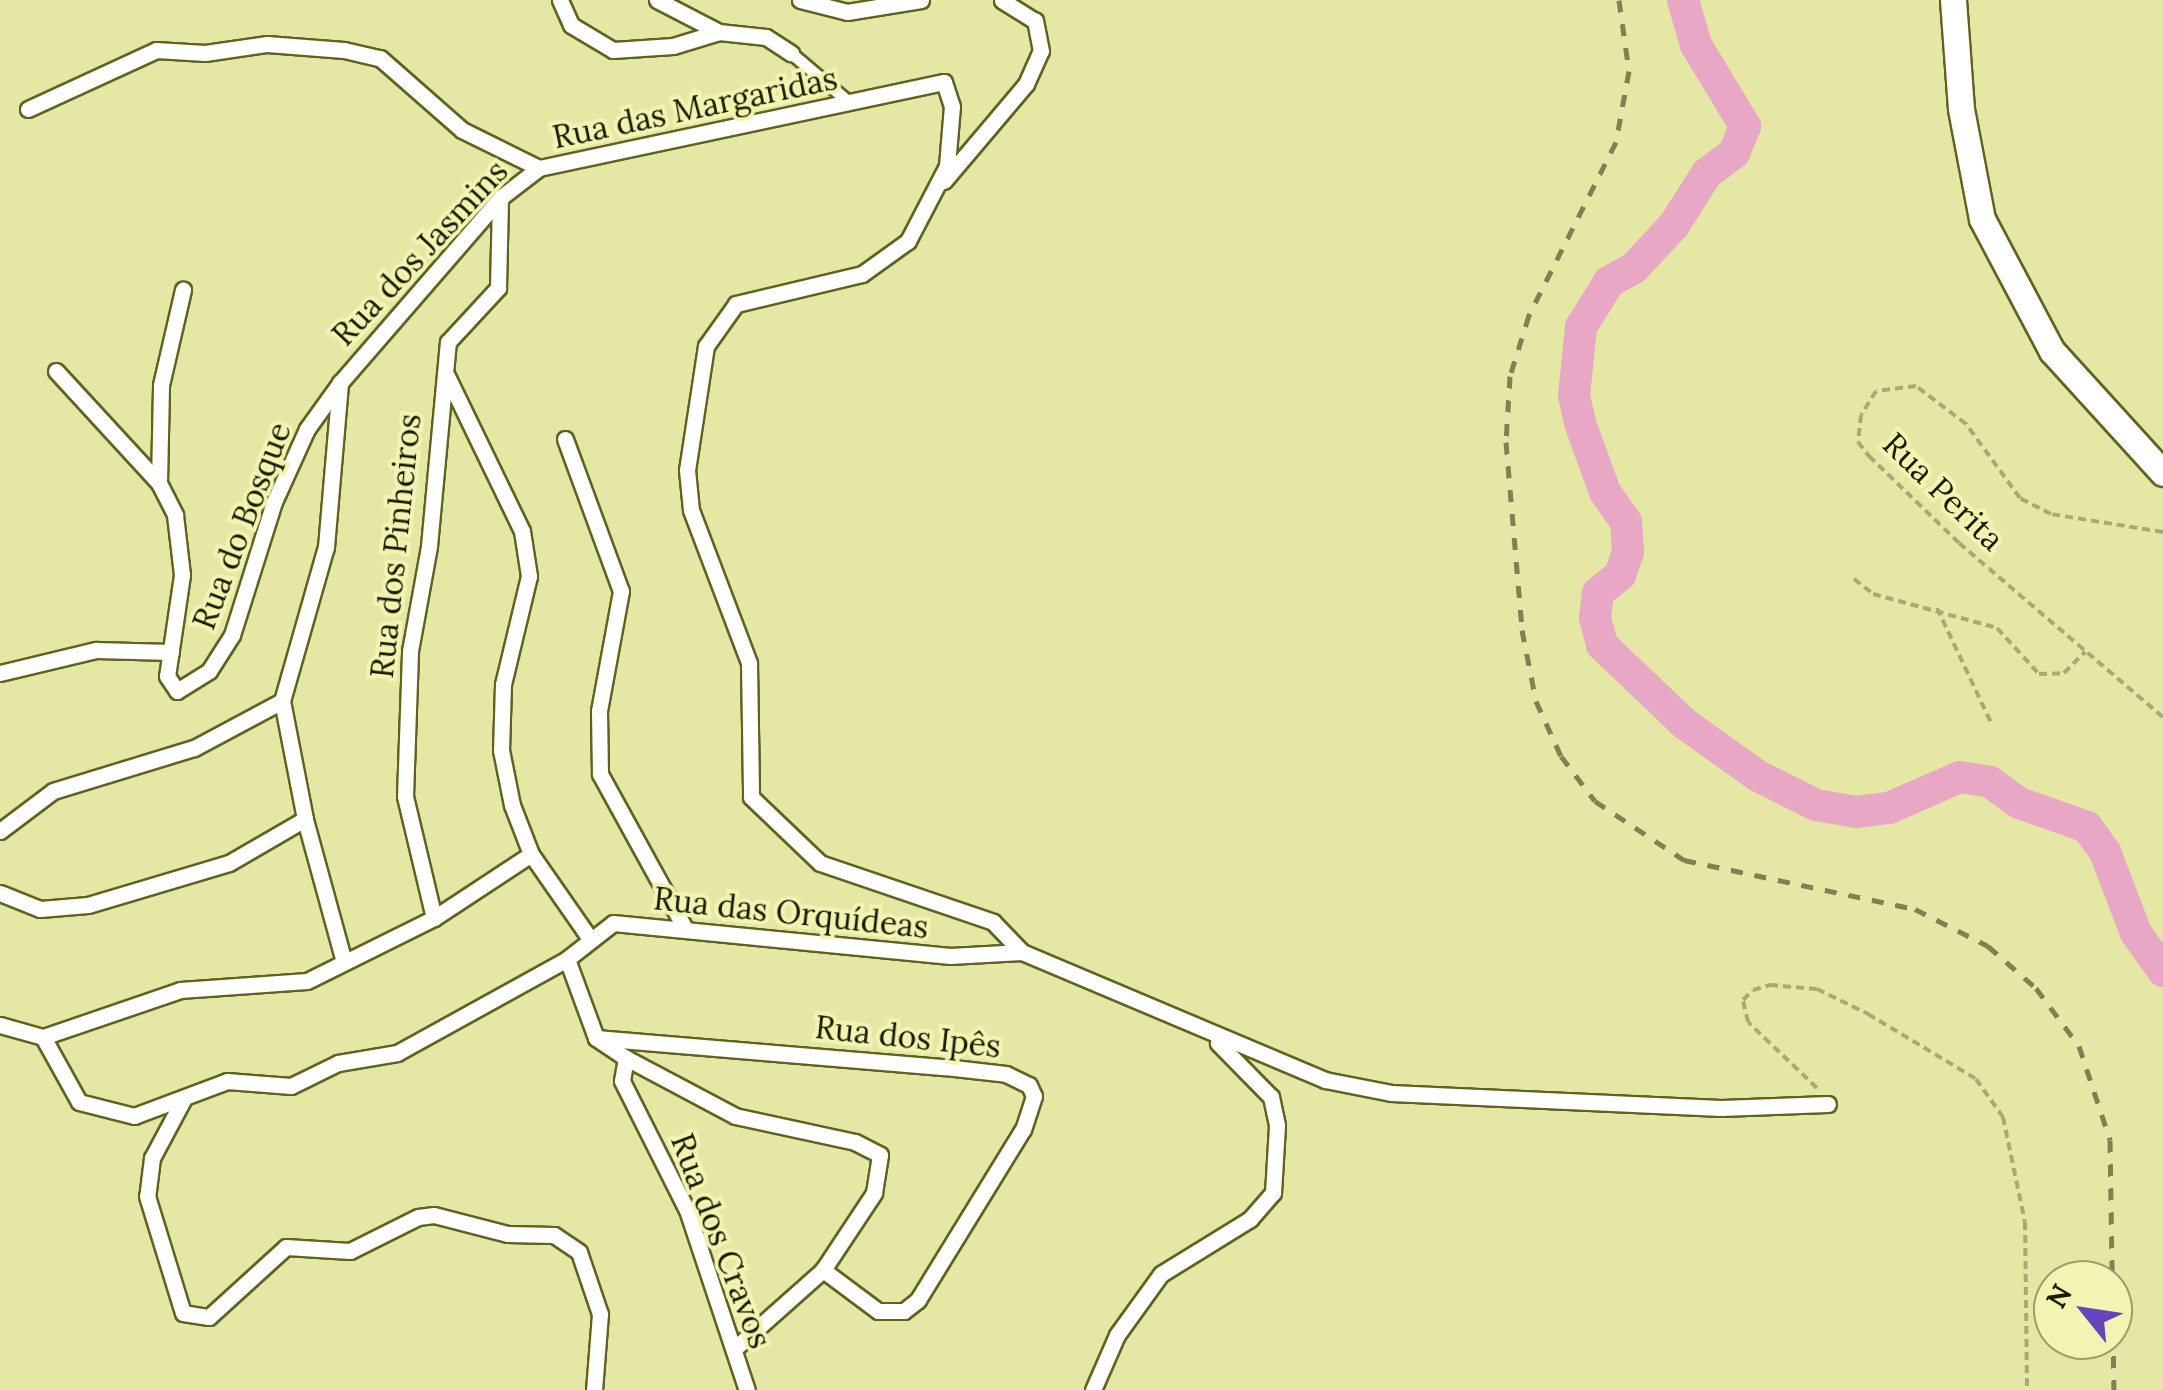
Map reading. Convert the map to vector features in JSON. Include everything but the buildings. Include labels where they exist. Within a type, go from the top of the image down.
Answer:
[{"type":"main road","points":[[1953,0],[1961,110],[1982,219],[2052,351],[2163,474]]},
{"type":"street","points":[[560,0],[572,25],[614,50],[673,46],[719,32]]},
{"type":"street","points":[[658,0],[719,32],[766,37],[849,102]]},
{"type":"street","points":[[800,0],[847,12],[922,0]]},
{"type":"street","points":[[1002,0],[1035,21],[1041,52],[1036,68],[941,184],[908,240],[882,264],[841,281],[755,295],[722,315],[706,346],[693,414],[691,510],[749,663],[756,750],[751,797],[820,863],[994,922],[1022,952],[1211,1036],[1325,1080],[1391,1093],[1721,1108],[1828,1104]]},
{"type":"street","name":"Rua das Margaridas","points":[[28,109],[156,50],[206,53],[267,44],[344,50],[390,64],[462,130],[540,168],[944,82],[952,106],[941,184]]},
{"type":"street","name":"Rua dos Jasmins","points":[[344,962],[305,819],[282,701],[326,546],[340,383],[500,198],[540,168]]},
{"type":"street","name":"Rua dos Pinheiros","points":[[434,918],[405,796],[404,726],[410,650],[431,529],[444,367],[455,331],[498,288],[500,198]]},
{"type":"street","name":"Rua do Bosque","points":[[183,290],[161,385],[159,483],[183,553],[168,681],[180,691],[200,680],[225,648],[274,502],[307,428],[340,383]]},
{"type":"street","points":[[444,367],[456,405],[522,531],[529,576],[504,684],[502,750],[512,805],[531,854],[590,939]]},
{"type":"street","name":"Rua do Bosque","points":[[56,370],[159,483]]},
{"type":"street","points":[[564,439],[621,591],[599,711],[600,774],[684,927]]},
{"type":"street","name":"Rua do Bosque","points":[[0,674],[96,650],[171,652]]},
{"type":"street","points":[[0,831],[53,791],[194,748],[282,701]]},
{"type":"street","points":[[0,892],[40,909],[88,905],[229,864],[305,819]]},
{"type":"street","points":[[0,1026],[43,1037],[180,990],[307,981],[434,918],[531,854]]},
{"type":"street","name":"Rua das Orquídeas","points":[[43,1037],[70,1096],[93,1110],[134,1116],[239,1080],[291,1086],[338,1063],[397,1053],[566,959],[613,923],[950,956],[1022,952]]},
{"type":"street","points":[[566,959],[596,1038],[626,1058],[735,1116],[855,1142],[880,1155],[882,1175],[874,1193],[824,1270],[735,1348]]},
{"type":"street","points":[[1093,1390],[1117,1335],[1161,1274],[1250,1220],[1277,1181],[1271,1097],[1211,1036]]},
{"type":"street","name":"Rua dos Ipês","points":[[596,1038],[946,1067],[1006,1074],[1030,1086],[1034,1096],[1023,1128],[918,1300],[904,1312],[878,1312],[824,1270]]},
{"type":"street","name":"Rua dos Cravos","points":[[626,1058],[622,1082],[670,1170],[747,1390]]},
{"type":"street","points":[[183,1100],[152,1158],[147,1196],[183,1313],[209,1317],[286,1247],[350,1251],[400,1223],[434,1215],[508,1234],[554,1235],[584,1263],[602,1329],[594,1390]]},
{"type":"path","name":"Rua Perita","points":[[2163,532],[2051,514],[2020,498],[1942,401],[1916,386],[1876,392],[1861,415],[1858,442],[1870,456],[2085,652],[2163,717]]},
{"type":"path","points":[[1854,579],[1873,594],[1938,608],[1998,628],[2039,674],[2064,673],[2085,652]]},
{"type":"path","points":[[1938,608],[1992,726]]},
{"type":"path","points":[[1828,1104],[1806,1073],[1748,1022],[1743,1000],[1753,990],[1770,985],[1817,990],[1868,1014],[1976,1079],[2003,1117],[2025,1222],[2026,1390]]},
{"type":"waterway","points":[[1683,0],[1696,45],[1745,126],[1734,153],[1707,173],[1674,225],[1634,268],[1609,282],[1581,327],[1574,396],[1605,492],[1626,522],[1628,552],[1620,575],[1598,593],[1595,618],[1602,645],[1685,724],[1758,776],[1816,805],[1856,812],[1889,808],[1960,777],[1990,782],[2019,803],[2087,827],[2105,852],[2136,933],[2163,971]]},
{"type":"railway","points":[[1619,0],[1629,71],[1616,142],[1529,315],[1510,376],[1506,442],[1522,630],[1536,701],[1561,756],[1595,801],[1684,860],[1915,909],[1988,946],[2036,988],[2079,1046],[2110,1140],[2114,1390]]}]
